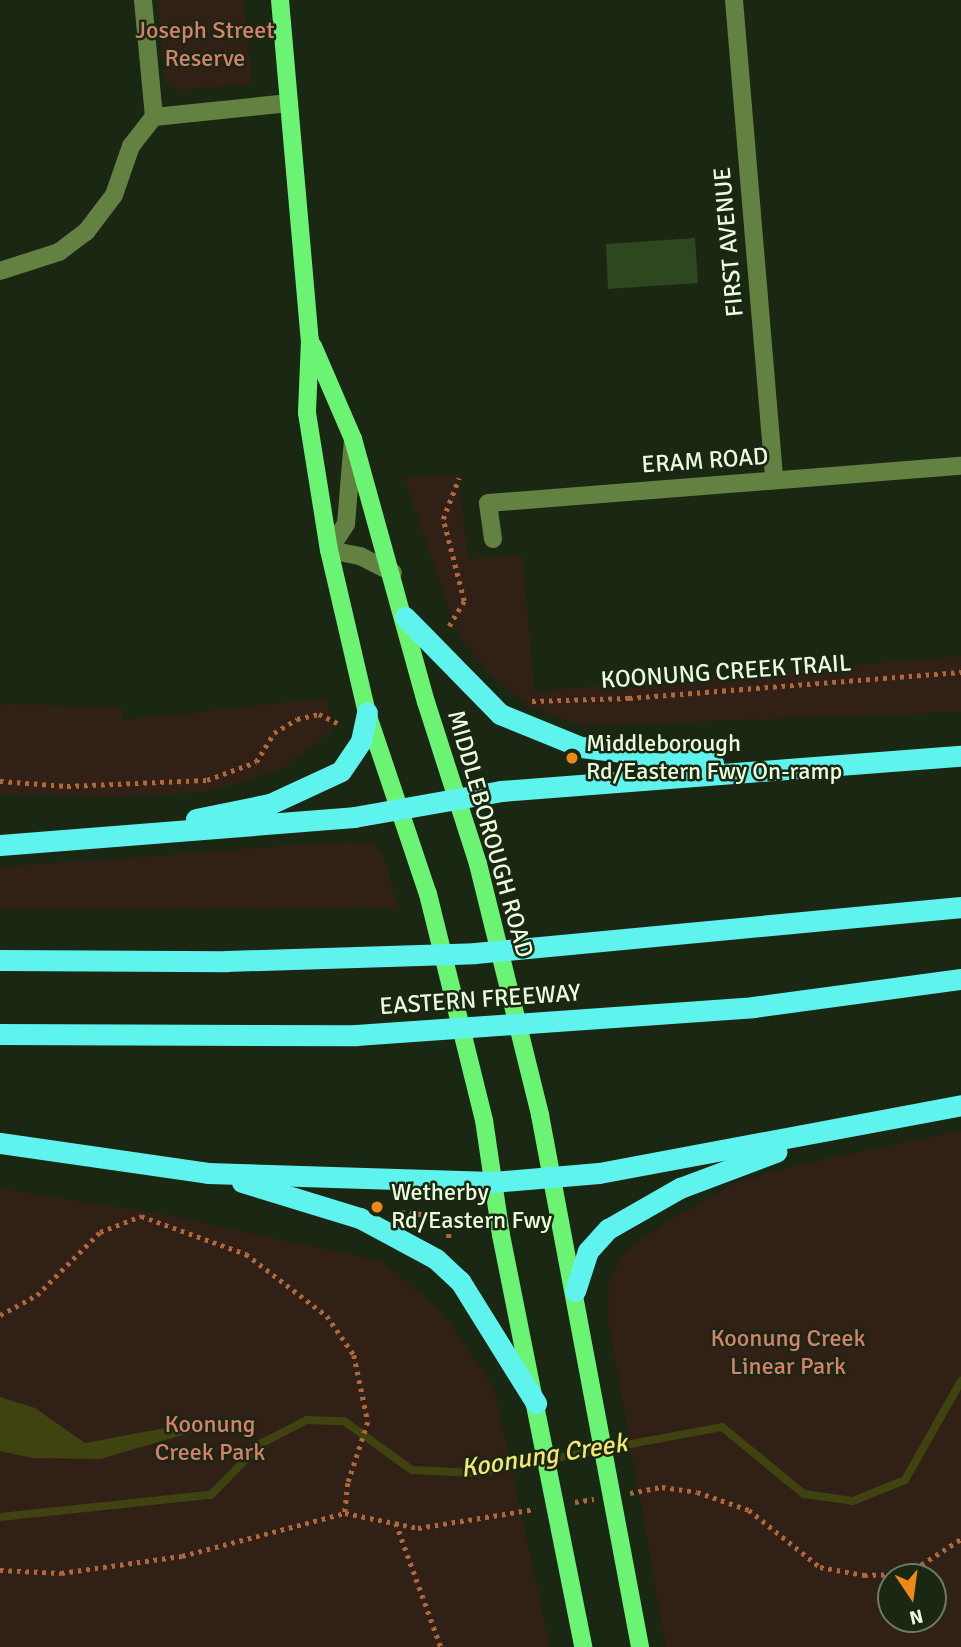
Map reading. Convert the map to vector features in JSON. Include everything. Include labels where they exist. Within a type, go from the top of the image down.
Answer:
[{"type":"highway","points":[[405,617],[500,714],[581,747],[757,768]]},
{"type":"highway","points":[[94,839],[270,804],[318,783],[341,771],[361,741],[367,713]]},
{"type":"highway","points":[[0,845],[398,812],[501,790],[757,768],[961,756]]},
{"type":"highway","name":"EASTERN FREEWAY","points":[[0,960],[226,961],[475,953],[961,907]]},
{"type":"highway","name":"EASTERN FREEWAY","points":[[0,1034],[356,1035],[753,1007],[961,979]]},
{"type":"highway","points":[[0,1143],[208,1173],[493,1182],[599,1172],[961,1105]]},
{"type":"highway","points":[[575,1291],[588,1251],[608,1230],[680,1188],[745,1161],[879,1121]]},
{"type":"highway","points":[[208,1173],[360,1217],[436,1259],[460,1281],[536,1403]]},
{"type":"main road","name":"MIDDLEBOROUGH ROAD","points":[[280,0],[310,340],[307,413],[329,550],[367,713],[398,812],[420,869],[484,1120],[493,1182],[583,1647]]},
{"type":"main road","name":"MIDDLEBOROUGH ROAD","points":[[310,340],[353,439],[478,864],[540,1115],[640,1647]]},
{"type":"street","points":[[0,271],[59,252],[86,232],[114,195],[131,146],[154,117],[143,0]]},
{"type":"street","name":"FIRST AVENUE","points":[[734,0],[774,480]]},
{"type":"street","points":[[154,117],[289,103]]},
{"type":"street","points":[[353,439],[346,524],[329,550],[360,556],[393,573]]},
{"type":"street","name":"ERAM ROAD","points":[[493,539],[488,503],[961,466]]},
{"type":"path","points":[[449,626],[464,601],[443,519],[459,478]]},
{"type":"path","name":"KOONUNG CREEK TRAIL","points":[[500,714],[510,701],[629,698],[961,672]]},
{"type":"path","points":[[0,781],[67,786],[208,780],[256,762],[274,733],[297,719],[319,714],[346,727],[342,737]]},
{"type":"path","points":[[395,1211],[463,1219]]},
{"type":"path","points":[[0,1315],[37,1295],[100,1232],[141,1216],[246,1254],[327,1316],[354,1355],[368,1422],[358,1452],[345,1513]]},
{"type":"path","points":[[446,1245],[452,1238],[449,1217]]},
{"type":"path","points":[[622,1494],[662,1487],[697,1492],[749,1510],[820,1567],[864,1575],[906,1574],[961,1539]]},
{"type":"path","points":[[568,1503],[608,1496]]},
{"type":"path","points":[[0,1570],[61,1573],[182,1556],[345,1513],[418,1528],[542,1508]]},
{"type":"path","points":[[396,1522],[440,1647]]},
{"type":"green space","name":"Joseph Street Reserve","points":[[158,0],[244,0],[252,84],[178,90],[171,87],[164,74]]},
{"type":"green space","points":[[458,474],[468,559],[522,555],[535,691],[961,656],[961,712],[583,726],[528,706],[490,674],[458,635],[404,478]]},
{"type":"green space","points":[[327,698],[332,731],[281,769],[208,792],[115,797],[0,794],[0,704],[122,707],[123,720]]},
{"type":"green space","points":[[354,841],[375,845],[383,853],[398,908],[0,910],[0,867]]},
{"type":"green space","name":"Koonung Creek Linear Park","points":[[961,1131],[961,1647],[666,1647],[608,1320],[609,1283],[624,1253],[664,1223],[735,1183],[805,1163]]},
{"type":"green space","name":"Koonung Creek Park","points":[[0,1189],[148,1211],[381,1261],[441,1311],[494,1387],[550,1647],[0,1647]]},
{"type":"shaded area","points":[[0,1397],[35,1408],[85,1443],[176,1426],[193,1432],[100,1459],[32,1458],[0,1451]]},
{"type":"building","points":[[695,238],[698,283],[608,289],[606,244]]},
{"type":"waterway","name":"Koonung Creek","points":[[0,1517],[211,1495],[262,1443],[307,1420],[344,1421],[412,1470],[474,1473],[722,1427],[804,1494],[853,1501],[905,1480],[961,1381]]},
{"type":"place","name":"Middleborough Rd/Eastern Fwy On-ramp","points":[[572,758]]},
{"type":"place","name":"Wetherby Rd/Eastern Fwy","points":[[377,1207]]}]
